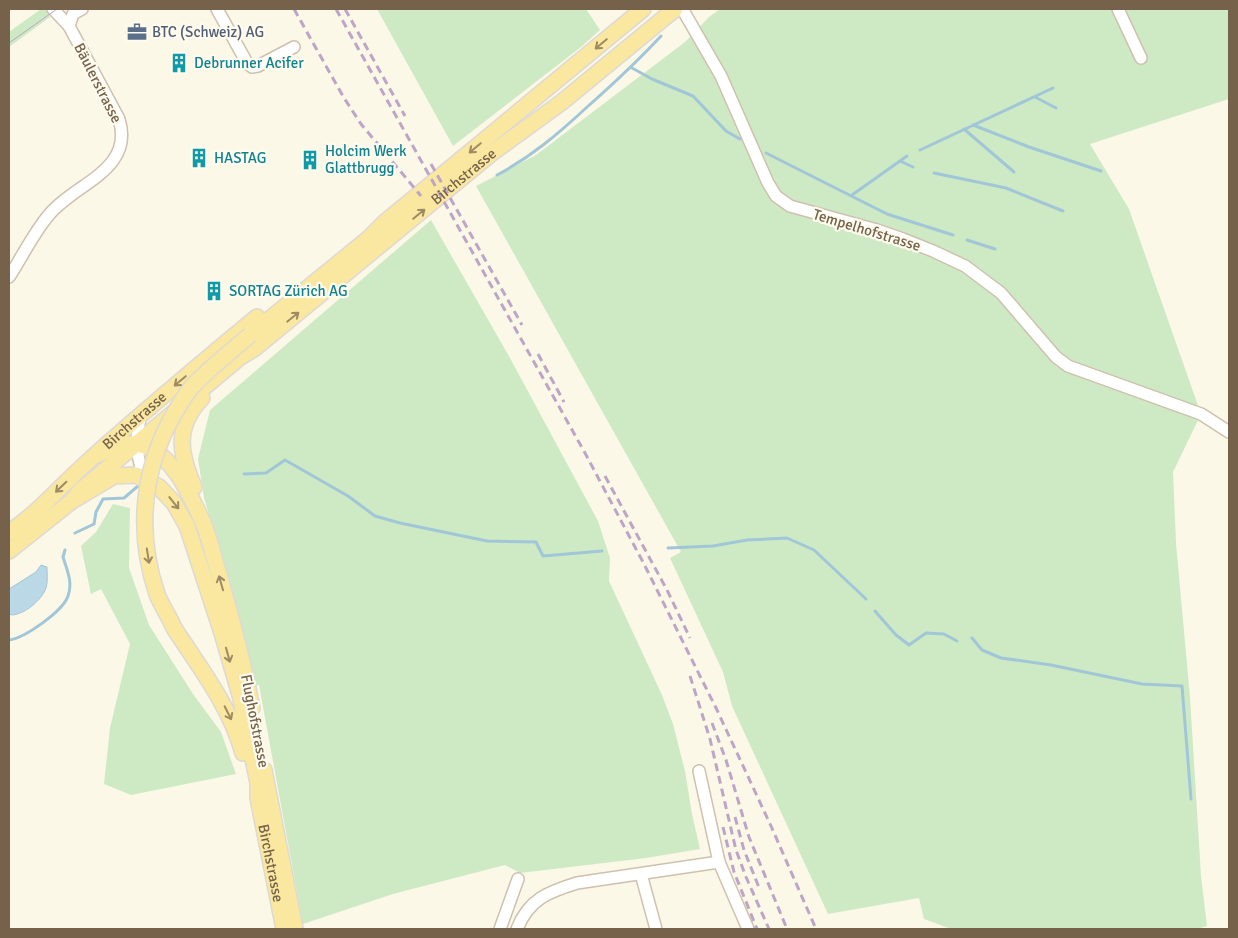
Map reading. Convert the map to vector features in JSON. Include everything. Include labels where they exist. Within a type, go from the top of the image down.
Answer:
[{"type":"main road","points":[[639,10],[651,28]]},
{"type":"main road","name":"Birchstrasse","points":[[72,501],[80,491],[239,358],[253,342],[384,223],[639,10]]},
{"type":"main road","name":"Birchstrasse","points":[[258,798],[251,784],[239,736],[219,697],[174,628],[158,595],[147,553],[144,522],[145,494],[151,466],[170,420],[190,390],[492,153],[562,102],[651,28],[679,10]]},
{"type":"main road","name":"Birchstrasse","points":[[9,532],[25,522],[84,465],[141,414],[316,269],[384,223]]},
{"type":"main road","name":"Birchstrasse","points":[[201,517],[201,504],[183,456],[184,426],[188,416],[200,399],[242,363],[253,342]]},
{"type":"main road","name":"Birchstrasse","points":[[97,455],[121,445],[136,444],[152,450],[167,461],[183,483],[201,517]]},
{"type":"main road","name":"Birchstrasse","points":[[9,551],[72,501],[114,476],[136,475],[159,487],[174,502],[188,526],[240,695],[284,929]]},
{"type":"main road","name":"Flughofstrasse","points":[[201,517],[239,647],[295,929]]},
{"type":"street","name":"Bäulerstrasse","points":[[9,277],[48,215],[70,194],[108,168],[117,156],[121,144],[122,130],[119,119],[68,26],[53,9]]},
{"type":"street","points":[[68,26],[74,14],[82,9]]},
{"type":"street","points":[[217,9],[247,63],[252,67],[258,66],[294,47]]},
{"type":"street","points":[[1118,9],[1141,58]]},
{"type":"street","name":"Tempelhofstrasse","points":[[679,10],[721,76],[768,183],[776,196],[790,206],[877,230],[949,258],[983,279],[1001,293],[1056,357],[1068,366],[1200,414],[1229,432]]},
{"type":"street","points":[[141,414],[136,444],[137,455],[146,480]]},
{"type":"street","points":[[699,771],[719,862],[748,929]]},
{"type":"street","points":[[517,929],[526,912],[538,898],[576,882],[719,862]]},
{"type":"street","points":[[641,874],[656,929]]},
{"type":"street","points":[[500,929],[518,879]]},
{"type":"green space","points":[[41,9],[45,9],[50,17],[9,47],[9,32]]},
{"type":"green space","points":[[377,9],[586,9],[600,30],[581,47],[453,146]]},
{"type":"green space","points":[[720,9],[1229,9],[1229,99],[1090,144],[1129,209],[1201,414],[1173,472],[1176,543],[1190,697],[1201,876],[1207,926],[1197,929],[951,929],[924,919],[919,898],[828,914],[732,706],[723,672],[670,558],[681,552],[476,186],[536,155],[685,42],[709,17]]},
{"type":"green space","points":[[431,220],[510,358],[598,521],[610,558],[609,581],[662,695],[673,724],[685,771],[700,849],[646,858],[520,873],[505,865],[393,894],[300,925],[300,909],[259,685],[254,686],[237,608],[204,498],[198,459],[210,410]]},
{"type":"green space","points":[[113,504],[130,508],[129,568],[149,625],[193,694],[221,732],[236,774],[131,795],[104,784],[110,728],[130,644],[101,589],[91,594],[81,546],[96,532]]},
{"type":"water","points":[[41,565],[47,567],[47,583],[44,593],[27,610],[11,615],[9,613],[9,589],[36,572]]},
{"type":"waterway","points":[[497,175],[533,153],[576,118],[661,36]]},
{"type":"waterway","points":[[632,68],[652,79],[693,96],[726,131],[740,139]]},
{"type":"waterway","points":[[920,150],[1053,88]]},
{"type":"waterway","points":[[1035,97],[1056,108]]},
{"type":"waterway","points":[[973,125],[1029,147],[1101,171]]},
{"type":"waterway","points":[[964,129],[1014,172]]},
{"type":"waterway","points":[[766,153],[887,214],[953,235]]},
{"type":"waterway","points":[[852,195],[907,156]]},
{"type":"waterway","points":[[900,161],[913,167]]},
{"type":"waterway","points":[[934,173],[1006,188],[1063,211]]},
{"type":"waterway","points":[[967,240],[995,249]]},
{"type":"waterway","points":[[244,474],[266,473],[285,460],[348,496],[375,516],[487,541],[536,542],[543,556],[602,551]]},
{"type":"waterway","points":[[75,533],[94,524],[96,512],[103,499],[124,498],[138,486]]},
{"type":"waterway","points":[[668,548],[713,546],[747,540],[787,538],[814,550],[866,599]]},
{"type":"waterway","points":[[9,640],[43,623],[65,602],[70,586],[63,557],[65,550]]},
{"type":"waterway","points":[[875,611],[896,635],[909,645],[926,633],[944,634],[957,641]]},
{"type":"waterway","points":[[972,638],[982,650],[1001,658],[1051,665],[1142,684],[1182,686],[1191,799]]},
{"type":"tram line","points":[[9,43],[57,9]]},
{"type":"railway","points":[[294,9],[344,98],[361,124],[421,196]]},
{"type":"railway","points":[[336,9],[585,453],[644,564],[717,710],[816,929]]},
{"type":"railway","points":[[345,9],[405,116]]},
{"type":"railway","points":[[431,164],[522,325]]},
{"type":"railway","points":[[538,354],[564,402]]},
{"type":"railway","points":[[605,476],[667,590],[690,638]]},
{"type":"railway","points":[[690,676],[710,739],[736,850],[769,929]]},
{"type":"railway","points":[[712,723],[726,760],[749,837],[787,929]]},
{"type":"railway","points":[[735,817],[744,850],[760,890]]},
{"type":"railway","points":[[723,827],[734,872],[757,929]]},
{"type":"place","name":"BTC (Schweiz) AG","points":[[137,32]]},
{"type":"place","name":"Debrunner Acifer","points":[[179,63]]},
{"type":"place","name":"HASTAG","points":[[199,158]]},
{"type":"place","name":"Holcim Werk Glattbrugg","points":[[310,160]]},
{"type":"place","name":"SORTAG Zürich AG","points":[[214,291]]}]
